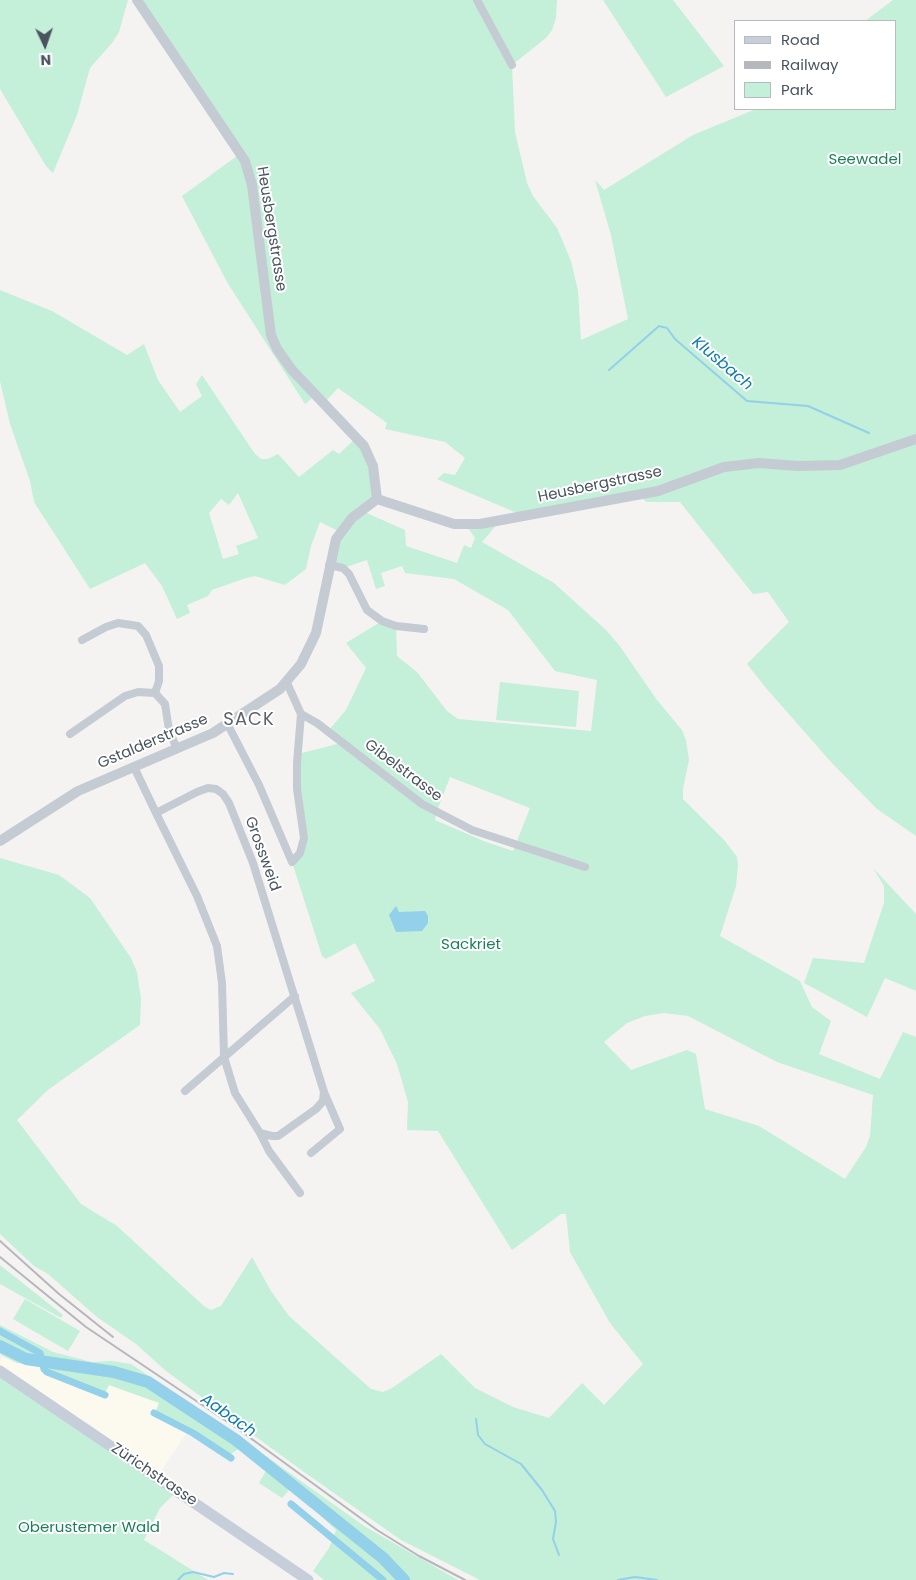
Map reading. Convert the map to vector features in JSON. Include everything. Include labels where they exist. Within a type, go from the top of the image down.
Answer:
[{"type":"main road","name":"Zürichstrasse","points":[[0,1371],[308,1580]]},
{"type":"street","name":"Heusbergstrasse","points":[[137,0],[245,161],[252,185],[271,335],[277,350],[292,370],[364,446],[373,466],[377,499],[447,522],[480,524],[658,490],[724,467],[759,463],[798,466],[840,465],[916,439]]},
{"type":"street","points":[[477,0],[512,65]]},
{"type":"street","name":"Gstalderstrasse","points":[[0,841],[78,791],[228,725],[287,683],[301,664],[316,634],[333,546],[340,532],[352,518],[377,499]]},
{"type":"street","points":[[329,565],[343,568],[349,574],[364,605],[382,621],[396,626],[424,630]]},
{"type":"street","points":[[82,640],[106,626],[118,623],[138,626],[146,635],[159,666],[159,680],[155,693]]},
{"type":"street","points":[[228,725],[259,785],[292,862],[300,854],[304,838],[297,780],[301,714],[287,683]]},
{"type":"street","points":[[70,734],[124,696],[138,692],[155,693],[165,704],[169,730],[177,749]]},
{"type":"street","name":"Gibelstrasse","points":[[301,714],[317,723],[438,814],[472,830],[585,867]]},
{"type":"street","points":[[134,767],[197,896],[216,946],[222,983],[224,1057],[235,1093],[269,1151],[300,1193]]},
{"type":"street","name":"Grossweid","points":[[156,813],[208,788],[216,789],[223,794],[229,803],[253,864],[324,1092],[340,1129],[311,1153]]},
{"type":"street","points":[[185,1091],[295,996]]},
{"type":"street","points":[[260,1133],[272,1136],[284,1133],[316,1109],[323,1101],[324,1092]]},
{"type":"shaded area","points":[[3,1356],[17,1363],[41,1365],[104,1396],[108,1385],[159,1403],[154,1415],[188,1431],[161,1471],[83,1423],[0,1366]]},
{"type":"green space","points":[[0,0],[128,0],[119,32],[90,68],[77,115],[53,173],[46,166],[0,89]]},
{"type":"green space","name":"Seewadel","points":[[137,0],[557,0],[556,18],[552,30],[546,38],[512,65],[515,132],[527,183],[533,196],[557,228],[571,261],[578,291],[581,340],[628,319],[611,235],[595,180],[604,190],[693,135],[754,110],[896,110],[896,20],[866,20],[893,0],[916,0],[916,836],[877,809],[831,762],[747,664],[789,622],[768,592],[753,594],[680,502],[647,502],[637,495],[524,516],[437,479],[444,473],[455,475],[465,458],[445,442],[385,429],[387,423],[338,388],[324,403],[316,395],[305,404],[227,282],[182,196],[241,153]]},
{"type":"green space","points":[[603,0],[673,0],[724,66],[666,97]]},
{"type":"green space","name":"Sackriet","points":[[0,290],[52,311],[127,355],[144,344],[158,380],[180,412],[202,396],[196,384],[202,375],[255,454],[261,459],[268,459],[278,454],[299,477],[333,450],[339,454],[357,437],[377,491],[362,511],[405,530],[406,546],[457,563],[464,545],[471,548],[475,538],[466,525],[500,521],[482,542],[554,583],[606,630],[619,645],[657,700],[682,730],[686,740],[689,760],[683,789],[683,799],[725,841],[737,857],[736,886],[720,936],[800,981],[812,1007],[831,1021],[819,1054],[880,1079],[903,1032],[916,1037],[916,1580],[480,1580],[401,1540],[304,1472],[166,1371],[136,1344],[97,1317],[48,1274],[34,1266],[0,1234],[0,858],[59,875],[90,898],[131,958],[137,972],[141,999],[140,1025],[49,1089],[17,1120],[81,1204],[117,1226],[205,1307],[211,1310],[221,1306],[252,1257],[271,1291],[289,1316],[371,1389],[383,1392],[392,1388],[441,1354],[475,1388],[513,1407],[549,1418],[582,1383],[604,1405],[643,1364],[610,1323],[570,1252],[566,1214],[561,1214],[512,1250],[438,1131],[407,1130],[408,1102],[397,1064],[380,1029],[351,993],[375,981],[355,943],[326,959],[322,956],[292,862],[302,848],[298,754],[341,743],[436,815],[435,820],[486,842],[513,851],[530,808],[450,777],[437,811],[329,730],[346,710],[366,668],[346,643],[382,621],[396,626],[397,656],[417,672],[447,711],[458,719],[591,731],[597,680],[555,671],[508,610],[454,579],[405,573],[402,566],[381,573],[385,586],[376,589],[367,560],[343,568],[329,565],[340,532],[320,522],[311,546],[306,569],[285,585],[255,576],[246,578],[212,590],[208,596],[187,605],[190,613],[177,619],[162,586],[145,563],[90,589],[34,502],[30,481],[10,424],[0,381]],"holes":[[[238,493],[258,538],[236,546],[239,554],[223,559],[209,513],[221,499],[229,505]],[[664,1013],[688,1016],[777,1062],[873,1095],[870,1136],[866,1147],[845,1179],[759,1126],[705,1109],[696,1054],[687,1050],[631,1070],[604,1042],[627,1023],[645,1016]]]},
{"type":"green space","points":[[500,682],[579,691],[576,727],[496,720]]},
{"type":"green space","points":[[873,868],[916,914],[916,991],[885,978],[867,1017],[804,983],[813,958],[864,963],[884,903],[884,886]]},
{"type":"green space","points":[[0,1265],[63,1315],[61,1318],[0,1284]]},
{"type":"green space","points":[[25,1299],[80,1331],[68,1351],[13,1319]]},
{"type":"green space","points":[[0,1325],[53,1352],[92,1362],[112,1361],[131,1364],[235,1434],[364,1526],[458,1580],[324,1580],[313,1571],[329,1548],[336,1530],[295,1492],[240,1448],[226,1457],[188,1431],[154,1415],[159,1403],[109,1385],[104,1396],[47,1374],[41,1365],[17,1363],[3,1356],[0,1354]]},
{"type":"green space","name":"Oberustemer Wald","points":[[0,1377],[173,1495],[160,1508],[144,1540],[208,1580],[0,1580]]},
{"type":"green space","points":[[266,1471],[290,1489],[282,1498],[259,1483]]},
{"type":"water","points":[[396,906],[399,912],[425,911],[428,916],[428,923],[422,931],[396,932],[389,915]]},
{"type":"waterway","name":"Klusbach","points":[[609,370],[659,326],[667,328],[675,339],[747,401],[808,406],[869,433]]},
{"type":"waterway","points":[[0,1331],[40,1353],[44,1369],[47,1372],[105,1395]]},
{"type":"waterway","name":"Aabach","points":[[0,1346],[26,1359],[114,1372],[148,1382],[236,1440],[383,1558],[404,1580]]},
{"type":"waterway","points":[[154,1413],[193,1433],[231,1458]]},
{"type":"waterway","points":[[476,1419],[478,1435],[485,1444],[521,1464],[542,1490],[555,1511],[556,1522],[553,1539],[559,1555]]},
{"type":"waterway","points":[[291,1504],[383,1580]]},
{"type":"waterway","points":[[178,1580],[184,1574],[193,1572],[214,1577],[224,1573],[233,1574]]},
{"type":"waterway","points":[[618,1580],[635,1577],[657,1580]]},
{"type":"railway","points":[[0,1241],[59,1294],[113,1337]]},
{"type":"railway","points":[[0,1257],[86,1327],[238,1429],[377,1530],[419,1556],[465,1580]]},
{"type":"district","name":"SACK","points":[[249,720]]}]
